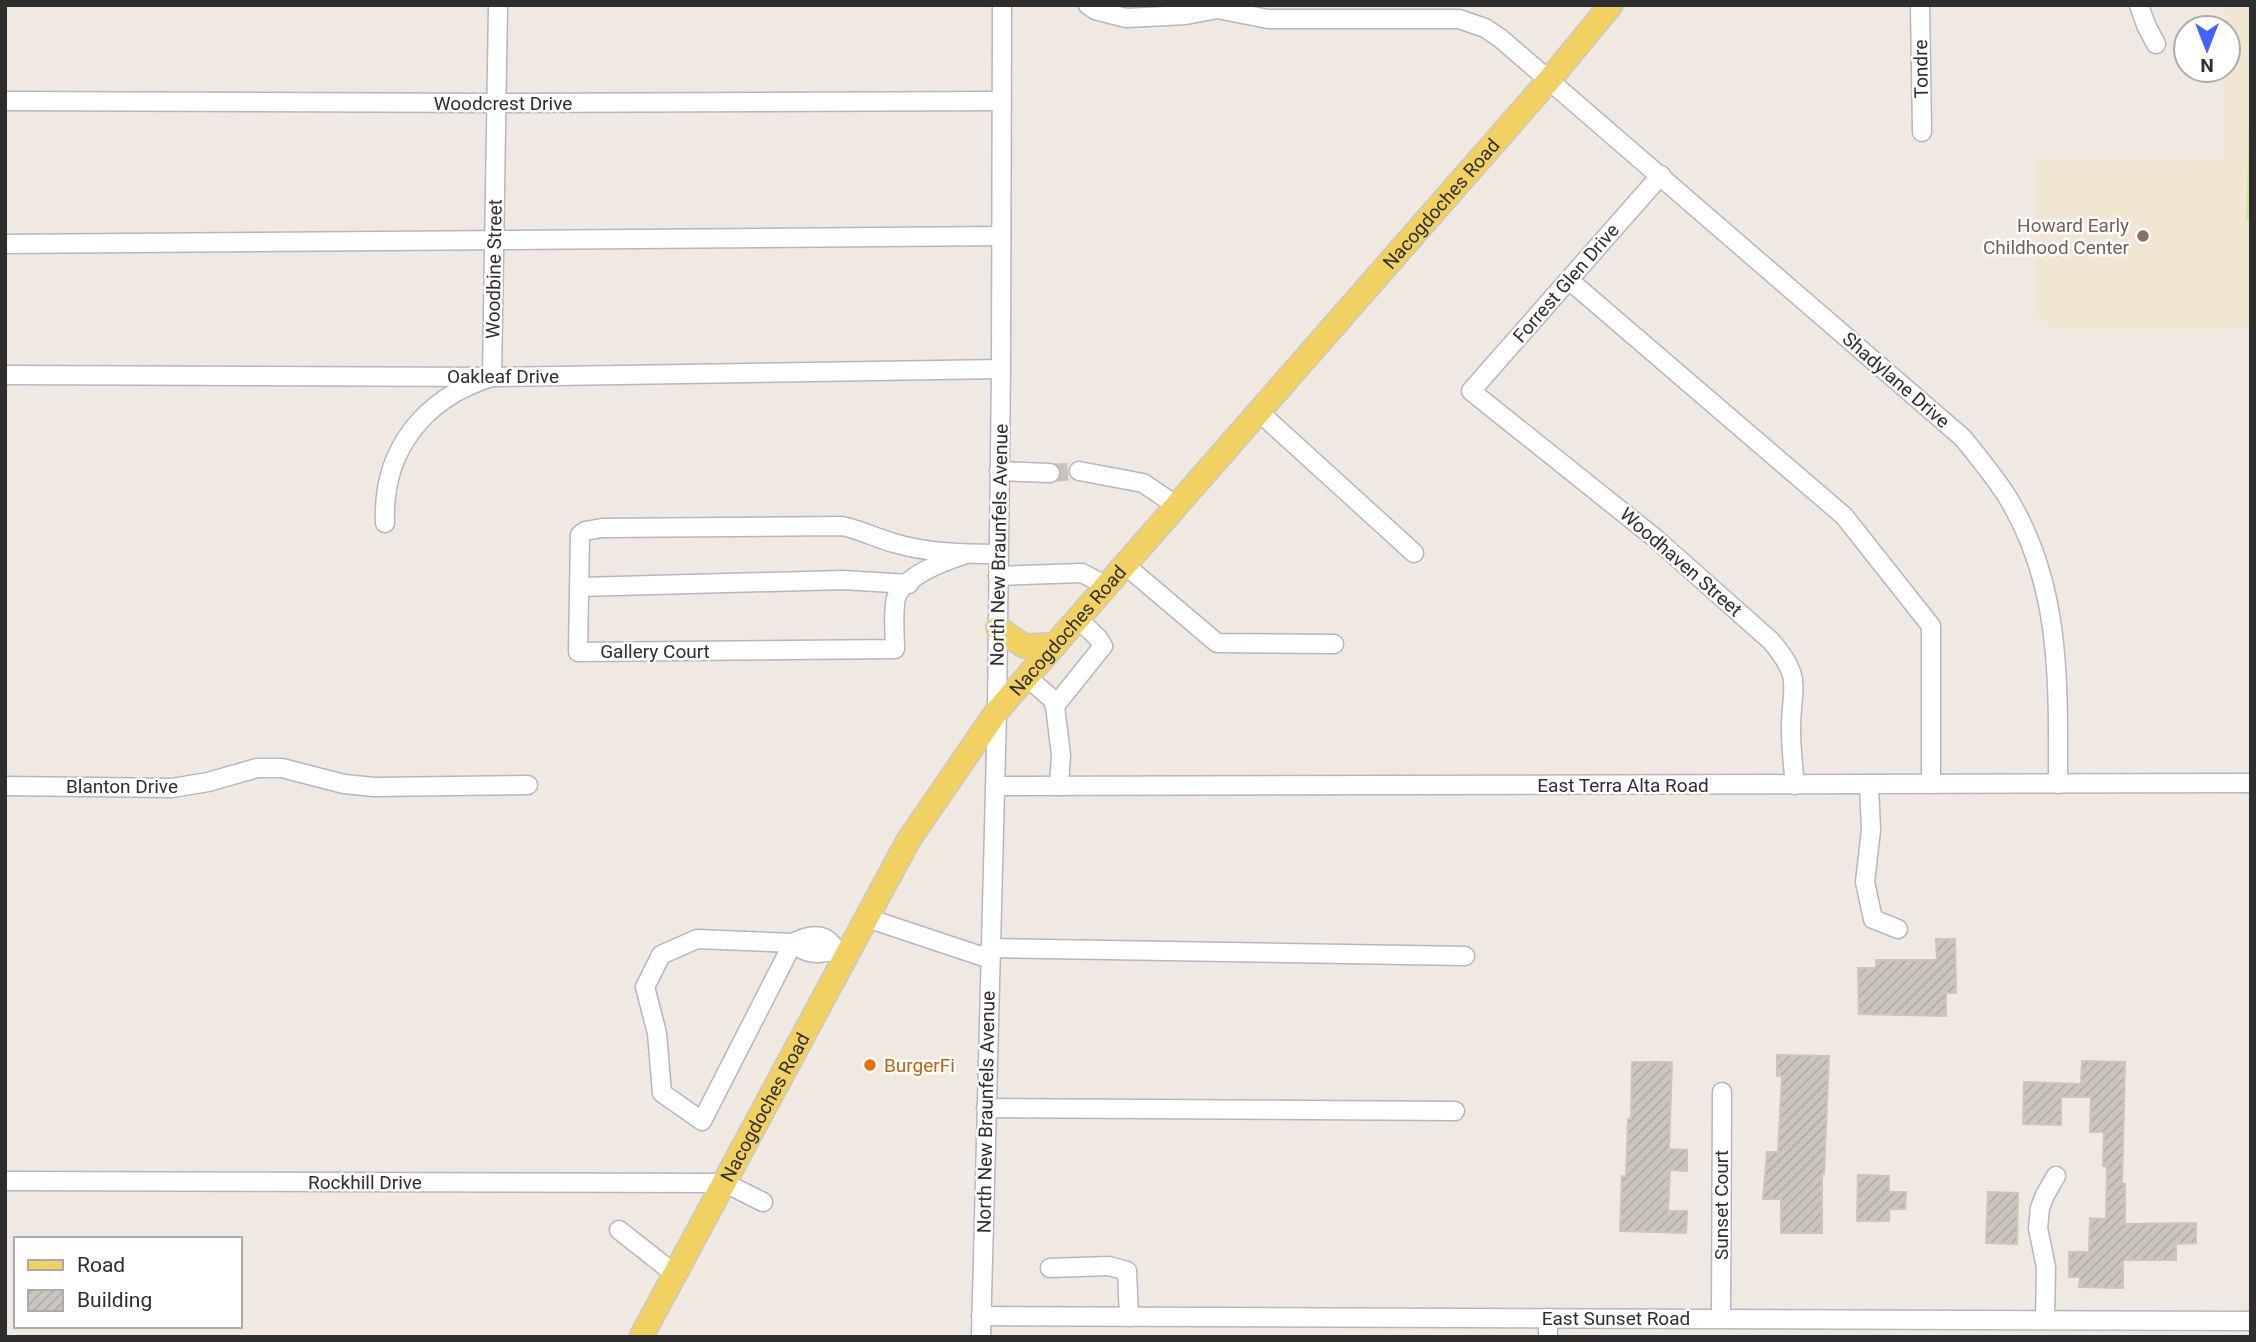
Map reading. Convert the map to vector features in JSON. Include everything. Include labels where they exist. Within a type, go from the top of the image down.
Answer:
[{"type":"main road","name":"Nacogdoches Road","points":[[641,1337],[725,1183],[839,956],[867,918],[908,841],[997,711],[1550,79],[1611,5]]},
{"type":"main road","points":[[998,628],[1024,646],[1055,645]]},
{"type":"street","name":"Woodbine Street","points":[[492,377],[498,5]]},
{"type":"street","name":"North New Braunfels Avenue","points":[[981,1337],[997,711],[1002,5]]},
{"type":"street","name":"Shadylane Drive","points":[[1088,5],[1095,10],[1126,18],[1186,15],[1217,9],[1268,19],[1459,19],[1485,28],[1500,38],[1963,438],[1987,467],[2008,498],[2035,553],[2053,626],[2058,676],[2058,784]]},
{"type":"street","name":"Tondre","points":[[1920,5],[1922,132]]},
{"type":"street","points":[[2139,5],[2156,44]]},
{"type":"street","name":"Woodcrest Drive","points":[[5,101],[1001,101]]},
{"type":"street","name":"Forrest Glen Drive","points":[[1471,391],[1661,175]]},
{"type":"street","points":[[5,244],[1001,236]]},
{"type":"street","points":[[1569,280],[1844,516],[1931,626],[1931,784]]},
{"type":"street","name":"Oakleaf Drive","points":[[5,375],[492,377],[1001,369]]},
{"type":"street","points":[[384,523],[388,480],[398,452],[413,428],[444,398],[470,384],[492,377]]},
{"type":"street","name":"Woodhaven Street","points":[[1471,391],[1655,538],[1772,640],[1793,674],[1795,689],[1791,729],[1795,785]]},
{"type":"street","points":[[1259,412],[1414,553]]},
{"type":"street","points":[[999,471],[1051,473]]},
{"type":"street","points":[[1079,471],[1143,483],[1177,506]]},
{"type":"street","name":"Gallery Court","points":[[966,554],[948,560],[898,593],[895,602],[895,649],[578,652],[580,536],[584,531],[602,528],[842,526],[864,531],[896,544],[966,554],[998,554]]},
{"type":"street","points":[[1125,565],[1217,643],[1334,644]]},
{"type":"street","points":[[998,576],[1082,573],[1107,586]]},
{"type":"street","points":[[579,587],[843,580],[909,584]]},
{"type":"street","points":[[1055,706],[1103,646],[1078,619]]},
{"type":"street","points":[[1027,677],[1052,699],[1055,706],[1061,755],[1059,786]]},
{"type":"street","name":"Blanton Drive","points":[[5,786],[172,788],[190,786],[257,768],[282,768],[344,784],[374,787],[528,785]]},
{"type":"street","name":"East Terra Alta Road","points":[[995,786],[2251,783]]},
{"type":"street","points":[[1869,785],[1871,830],[1865,882],[1868,902],[1873,919],[1898,929]]},
{"type":"street","points":[[867,918],[990,953],[1465,956]]},
{"type":"street","points":[[793,943],[702,1121],[662,1093],[657,1033],[645,987],[662,955],[697,939],[793,943],[805,936],[822,938],[832,943],[839,956]]},
{"type":"street","name":"Sunset Court","points":[[1721,1318],[1722,1092]]},
{"type":"street","points":[[986,1108],[1455,1111]]},
{"type":"street","points":[[2045,1320],[2046,1267],[2038,1228],[2040,1208],[2056,1176]]},
{"type":"street","name":"Rockhill Drive","points":[[5,1181],[725,1183]]},
{"type":"street","points":[[725,1183],[763,1202]]},
{"type":"street","points":[[619,1230],[676,1273]]},
{"type":"street","points":[[1050,1268],[1109,1266],[1127,1272],[1129,1317]]},
{"type":"street","name":"East Sunset Road","points":[[981,1316],[2251,1321]]},
{"type":"street","points":[[1548,1318],[1548,1337]]},
{"type":"street","points":[[1578,1337],[1579,1318]]},
{"type":"shaded area","name":"Howard Early Childhood Center","points":[[2225,5],[2251,5],[2251,329],[2054,328],[2035,312],[2037,160],[2224,159],[2225,84],[2242,84],[2242,14],[2225,14]]},
{"type":"green space","points":[[2251,62],[2251,221],[2246,221]]},
{"type":"building","points":[[1936,939],[1955,939],[1956,993],[1946,993],[1946,1016],[1859,1014],[1858,968],[1876,968],[1876,960],[1937,960]]},
{"type":"building","points":[[1777,1055],[1829,1056],[1822,1174],[1822,1233],[1781,1233],[1781,1199],[1763,1199],[1767,1152],[1778,1152],[1782,1076],[1777,1076]]},
{"type":"building","points":[[2082,1061],[2125,1062],[2122,1184],[2125,1184],[2125,1224],[2196,1223],[2196,1243],[2176,1244],[2176,1260],[2123,1260],[2123,1288],[2079,1287],[2080,1277],[2069,1277],[2069,1252],[2089,1252],[2090,1218],[2106,1219],[2107,1167],[2103,1166],[2104,1132],[2090,1132],[2091,1097],[2061,1097],[2061,1125],[2023,1124],[2024,1082],[2081,1084]]},
{"type":"building","points":[[1632,1062],[1672,1062],[1669,1149],[1687,1150],[1687,1171],[1670,1170],[1668,1211],[1687,1211],[1686,1233],[1620,1231],[1622,1176],[1626,1177],[1628,1119],[1631,1119]]},
{"type":"building","points":[[1858,1175],[1889,1176],[1889,1192],[1906,1192],[1905,1209],[1889,1209],[1889,1221],[1857,1221]]},
{"type":"building","points":[[1988,1192],[2018,1193],[2017,1244],[1986,1243]]},
{"type":"tunnel","points":[[1050,473],[1079,471]]},
{"type":"place","name":"Howard Early Childhood Center","points":[[2143,236]]},
{"type":"place","name":"BurgerFi","points":[[870,1065]]}]
